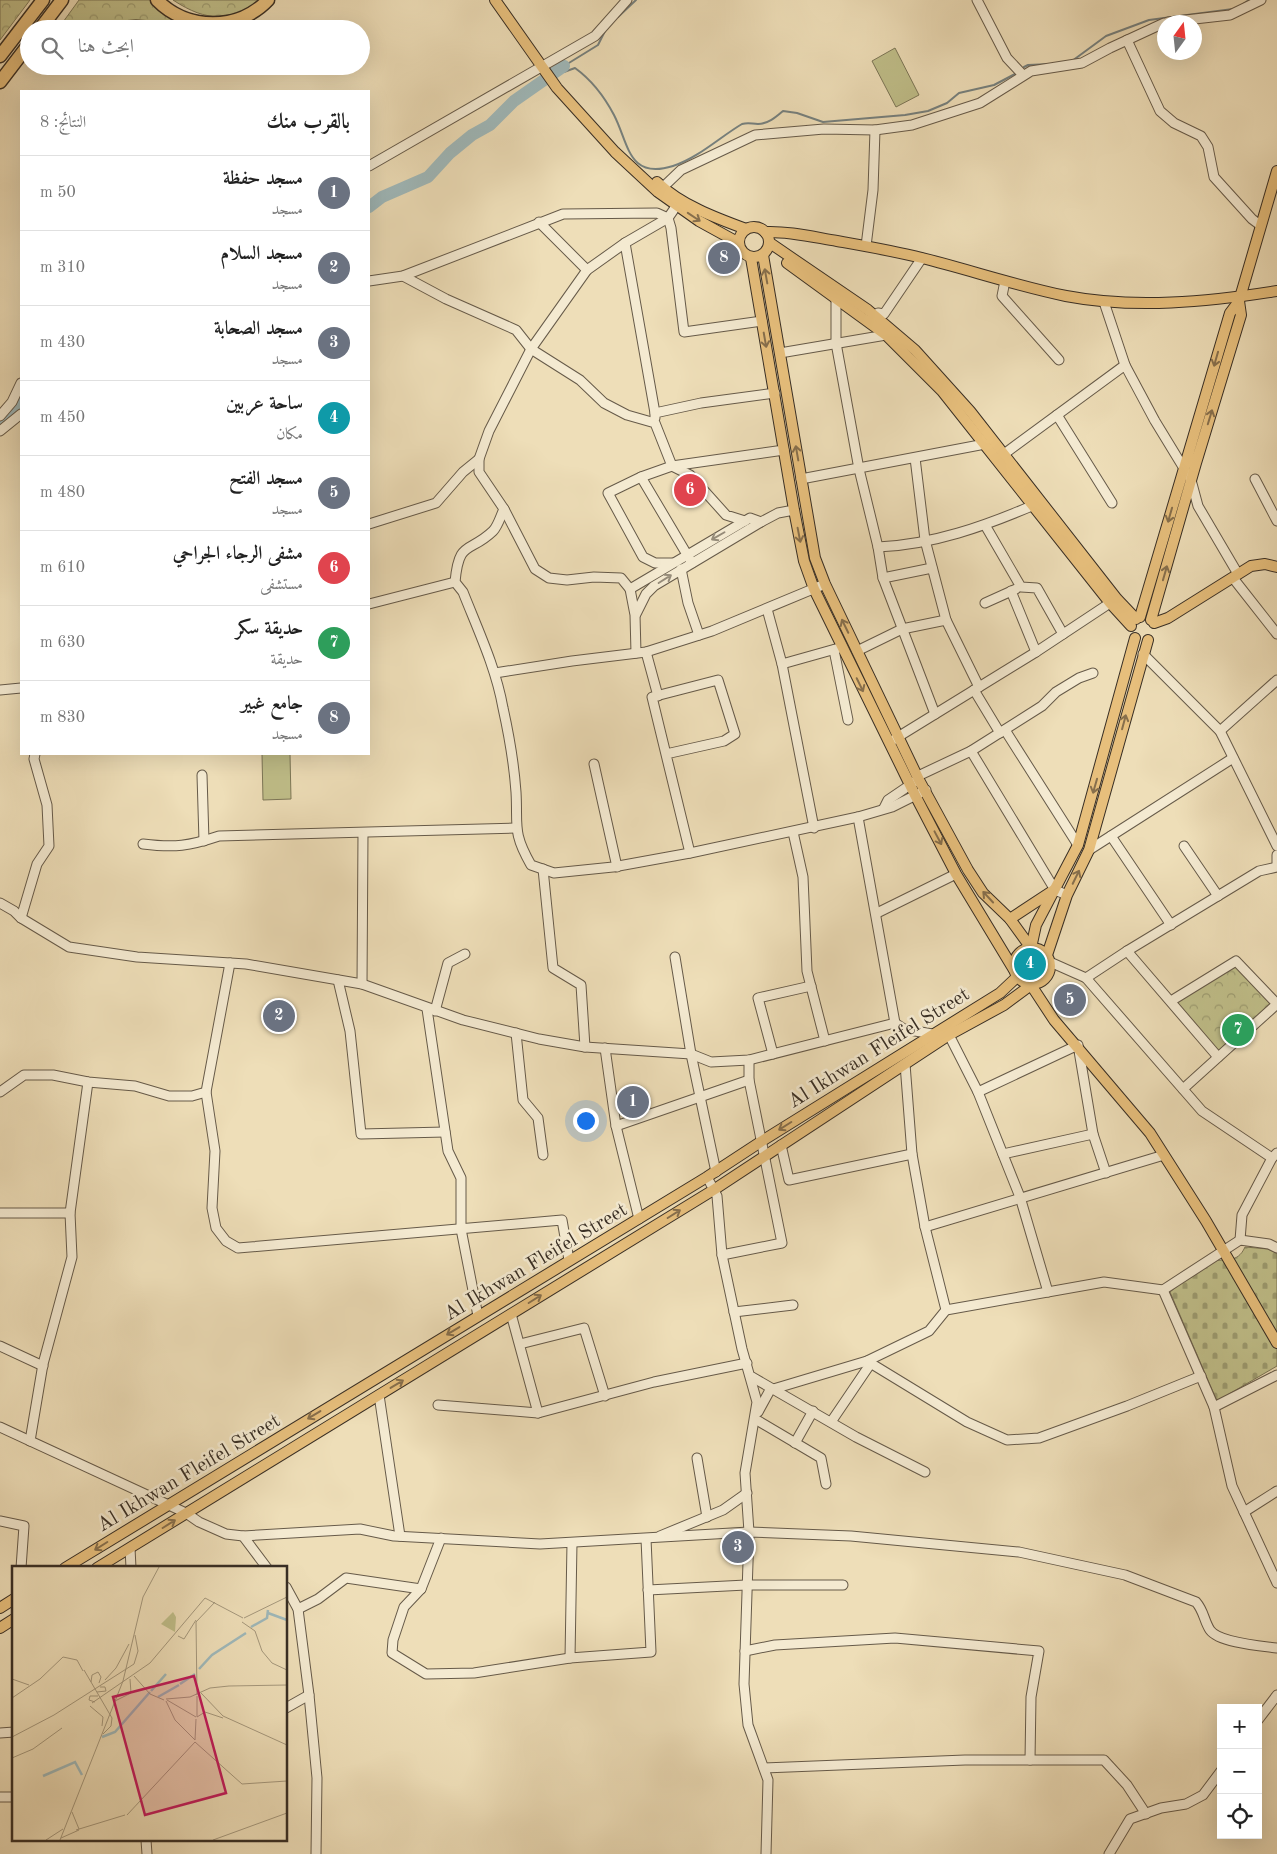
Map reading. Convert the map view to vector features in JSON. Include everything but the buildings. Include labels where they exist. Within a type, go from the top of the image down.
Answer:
[{"type":"highway","points":[[28,20],[43,0]]},
{"type":"highway","points":[[47,20],[62,0]]},
{"type":"highway","points":[[157,0],[174,14],[190,20]]},
{"type":"highway","points":[[235,20],[260,8],[268,0]]},
{"type":"highway","points":[[252,20],[278,0]]},
{"type":"highway","points":[[0,56],[20,30]]},
{"type":"highway","points":[[0,82],[20,56]]},
{"type":"highway","points":[[10,69],[20,64]]},
{"type":"main road","points":[[501,3],[560,86],[615,152],[677,206],[699,221],[739,243]]},
{"type":"main road","points":[[1032,985],[1044,981],[1048,976],[1049,958],[1067,895],[1089,850],[1143,654],[1148,640],[1154,634],[1152,622],[1190,480],[1241,315],[1240,299],[1277,171]]},
{"type":"main road","points":[[660,190],[718,219],[746,229]]},
{"type":"main road","points":[[1031,948],[1010,919],[983,893],[926,790],[916,780],[889,743],[838,649],[804,561],[751,258],[741,251],[739,243],[741,235],[746,229],[753,227],[765,232],[782,231],[866,246],[922,258],[1066,296],[1104,302],[1132,304],[1240,299],[1277,291]]},
{"type":"main road","points":[[765,232],[780,353],[815,558],[825,584],[899,737],[916,780],[915,795],[956,874],[1016,974],[1032,985],[1054,1020],[1078,1045],[1150,1133],[1277,1343]]},
{"type":"main road","points":[[751,258],[767,249]]},
{"type":"main road","points":[[767,249],[872,319],[942,391],[985,444],[999,452],[1034,505],[1110,603],[1136,621],[1152,622],[1168,618],[1251,566],[1265,564],[1277,567]]},
{"type":"main road","points":[[767,249],[915,350],[937,374],[1136,621]]},
{"type":"main road","points":[[1031,948],[1036,925],[1078,845],[1135,638],[1136,621],[1184,469],[1230,312],[1240,299]]},
{"type":"main road","points":[[1135,638],[1148,640]]},
{"type":"main road","points":[[1010,919],[1055,890]]},
{"type":"main road","points":[[1016,974],[1016,956],[1022,951],[1031,948],[1043,951],[1049,958]]},
{"type":"main road","name":"Al Ikhwan Fleifel Street","points":[[68,1566],[712,1174],[762,1140],[1000,993],[1016,974]]},
{"type":"main road","name":"Al Ikhwan Fleifel Street","points":[[100,1566],[715,1189],[949,1034],[1020,995],[1032,985]]},
{"type":"main road","points":[[0,1608],[12,1600]]},
{"type":"main road","points":[[0,1628],[12,1620]]},
{"type":"street","points":[[370,165],[595,36],[627,0]]},
{"type":"street","points":[[977,0],[1007,58],[1023,75]]},
{"type":"street","points":[[1202,19],[1230,16],[1261,0]]},
{"type":"street","points":[[660,190],[681,170],[755,135],[824,129],[875,130],[912,125],[980,103],[1023,75],[1038,68],[1075,66],[1157,27]]},
{"type":"street","points":[[1127,40],[1160,111],[1174,124],[1201,136],[1208,147],[1214,178],[1252,219],[1260,225]]},
{"type":"street","points":[[866,246],[873,190],[875,130]]},
{"type":"street","points":[[636,653],[635,615],[630,589],[621,578],[594,577],[567,580],[549,578],[535,569],[504,509],[479,472],[479,459],[489,431],[531,349],[587,270],[625,243],[668,218],[677,206]]},
{"type":"street","points":[[370,281],[403,276],[563,214],[657,213],[668,218],[671,228],[684,332],[762,321]]},
{"type":"street","points":[[539,222],[587,270]]},
{"type":"street","points":[[625,243],[655,423],[672,466],[690,474],[726,515],[745,521]]},
{"type":"street","points":[[872,319],[878,313],[884,314],[922,258]]},
{"type":"street","points":[[403,276],[446,299],[516,330],[531,349],[555,362],[580,380],[604,403],[627,415],[655,423]]},
{"type":"street","points":[[1005,281],[1002,296],[1059,360]]},
{"type":"street","points":[[836,296],[836,342],[859,469],[878,547],[883,578],[935,714]]},
{"type":"street","points":[[1104,302],[1126,365],[1155,421],[1190,480],[1198,506],[1235,576],[1277,634]]},
{"type":"street","points":[[780,353],[886,335]]},
{"type":"street","points":[[999,452],[1057,415],[1126,365]]},
{"type":"street","points":[[0,416],[12,402],[20,385]]},
{"type":"street","points":[[655,414],[701,403],[775,393]]},
{"type":"street","points":[[0,430],[20,415]]},
{"type":"street","points":[[1057,415],[1112,503]]},
{"type":"street","points":[[802,479],[985,444]]},
{"type":"street","points":[[784,450],[672,466],[642,476],[608,492],[643,556],[655,563],[672,563],[689,559],[778,513],[794,510]]},
{"type":"street","points":[[915,458],[925,540],[946,620],[976,688],[1002,731],[1078,845]]},
{"type":"street","points":[[370,524],[436,503],[463,472],[479,459]]},
{"type":"street","points":[[642,476],[689,559]]},
{"type":"street","points":[[1255,479],[1277,520]]},
{"type":"street","points":[[878,547],[901,546],[985,526],[1034,505]]},
{"type":"street","points":[[504,509],[494,530],[464,550],[457,563],[455,582],[463,592],[495,673],[504,708],[516,792],[515,828],[521,849],[531,865],[554,873],[616,867],[690,853],[814,828],[892,807],[926,790]]},
{"type":"street","points":[[635,615],[646,594],[681,570],[689,559],[750,518],[762,522]]},
{"type":"street","points":[[985,526],[1020,587]]},
{"type":"street","points":[[630,589],[672,563]]},
{"type":"street","points":[[883,578],[932,568]]},
{"type":"street","points":[[681,570],[688,603],[700,635]]},
{"type":"street","points":[[370,604],[455,582]]},
{"type":"street","points":[[495,673],[646,652],[700,635],[825,584]]},
{"type":"street","points":[[985,604],[1020,587],[1036,588],[1063,634]]},
{"type":"street","points":[[1011,591],[1036,652]]},
{"type":"street","points":[[889,743],[1036,652],[1110,603]]},
{"type":"street","points":[[767,609],[782,664],[814,828]]},
{"type":"street","points":[[857,651],[902,630],[946,620]]},
{"type":"street","points":[[782,664],[838,649],[848,720]]},
{"type":"street","points":[[646,652],[658,696]]},
{"type":"street","points":[[1143,654],[1220,731],[1277,846]]},
{"type":"street","points":[[884,808],[888,800],[916,780],[971,750],[1042,706],[1056,692],[1079,678],[1093,673]]},
{"type":"street","points":[[666,754],[724,741],[734,734],[718,680],[652,698],[690,853]]},
{"type":"street","points":[[1220,731],[1277,680]]},
{"type":"street","points":[[0,690],[20,688]]},
{"type":"street","points":[[971,750],[1055,890],[1067,895]]},
{"type":"street","points":[[21,918],[37,864],[48,846],[47,805],[34,759],[35,755]]},
{"type":"street","points":[[1089,850],[1234,758]]},
{"type":"street","points":[[594,764],[616,867]]},
{"type":"street","points":[[202,775],[204,841]]},
{"type":"street","points":[[858,816],[877,913],[895,1023],[904,1029],[932,1034]]},
{"type":"street","points":[[143,844],[165,847],[190,846],[219,836],[363,834],[515,828]]},
{"type":"street","points":[[794,832],[802,877],[807,962],[825,1041]]},
{"type":"street","points":[[362,984],[363,834]]},
{"type":"street","points":[[1111,836],[1170,925]]},
{"type":"street","points":[[1184,846],[1218,896]]},
{"type":"street","points":[[1086,978],[1127,951],[1260,871],[1277,866],[1277,855]]},
{"type":"street","points":[[544,869],[553,968],[581,985],[585,1047]]},
{"type":"street","points":[[877,913],[956,874]]},
{"type":"street","points":[[0,903],[69,947],[137,957],[230,963],[362,984],[431,1010],[516,1033],[585,1047],[690,1054],[711,1062],[750,1060],[895,1023]]},
{"type":"street","points":[[1127,951],[1218,1058]]},
{"type":"street","points":[[465,954],[448,963],[431,1010],[445,1132],[448,1151],[461,1178],[461,1229],[478,1316]]},
{"type":"street","points":[[675,957],[690,1054],[715,1189],[722,1255],[734,1312],[757,1402],[745,1473],[749,1532],[746,1585],[745,1706],[754,1748],[764,1768],[768,1799],[766,1854]]},
{"type":"street","points":[[1049,958],[1086,978],[1202,1111],[1274,1155],[1242,1215],[1240,1240]]},
{"type":"street","points":[[1171,1001],[1236,961],[1277,1004],[1183,1089]]},
{"type":"street","points":[[230,963],[206,1092],[216,1151],[212,1208],[216,1228],[226,1241],[238,1248],[562,1220],[569,1260]]},
{"type":"street","points":[[338,980],[350,1031],[361,1134],[445,1132]]},
{"type":"street","points":[[773,1054],[758,998],[811,986]]},
{"type":"street","points":[[516,1033],[523,1100],[538,1118],[543,1155]]},
{"type":"street","points":[[949,1034],[978,1092],[1020,1197],[1048,1292]]},
{"type":"street","points":[[978,1092],[1078,1045],[1093,1134],[1106,1173]]},
{"type":"street","points":[[605,1048],[616,1126],[639,1219]]},
{"type":"street","points":[[722,1255],[782,1243],[763,1157],[762,1140],[749,1080],[750,1060]]},
{"type":"street","points":[[905,1064],[912,1154],[924,1227],[946,1310]]},
{"type":"street","points":[[0,1092],[24,1075],[53,1075],[88,1082],[135,1086],[169,1096],[192,1096],[206,1092]]},
{"type":"street","points":[[616,1126],[749,1080]]},
{"type":"street","points":[[30,1441],[43,1366],[72,1257],[70,1214],[88,1082]]},
{"type":"street","points":[[1003,1154],[1093,1134]]},
{"type":"street","points":[[781,1146],[789,1180],[912,1154]]},
{"type":"street","points":[[924,1227],[1164,1155]]},
{"type":"street","points":[[0,1213],[70,1214]]},
{"type":"street","points":[[755,1419],[766,1395],[774,1389],[869,1362],[929,1331],[946,1310],[1104,1282],[1163,1290],[1240,1240],[1268,1244],[1277,1248]]},
{"type":"street","points":[[1163,1290],[1214,1407],[1232,1486],[1277,1583]]},
{"type":"street","points":[[734,1312],[793,1305]]},
{"type":"street","points":[[511,1314],[538,1413]]},
{"type":"street","points":[[520,1344],[584,1328],[606,1396]]},
{"type":"street","points":[[0,1346],[43,1366]]},
{"type":"street","points":[[869,1362],[966,1422],[1007,1440],[1039,1438],[1127,1406],[1201,1376]]},
{"type":"street","points":[[831,1422],[869,1362]]},
{"type":"street","points":[[438,1405],[538,1413],[654,1382],[747,1363]]},
{"type":"street","points":[[1214,1407],[1277,1375]]},
{"type":"street","points":[[752,1377],[912,1467],[925,1472]]},
{"type":"street","points":[[379,1395],[400,1536]]},
{"type":"street","points":[[795,1443],[812,1411]]},
{"type":"street","points":[[755,1419],[821,1458],[826,1484]]},
{"type":"street","points":[[0,1427],[186,1513],[199,1522],[226,1534],[244,1536],[360,1530],[400,1536],[510,1543],[649,1539],[749,1532],[851,1536],[1000,1549],[1104,1569],[1196,1602],[1202,1608],[1210,1629],[1220,1638],[1277,1648]]},
{"type":"street","points":[[697,1458],[707,1517]]},
{"type":"street","points":[[1244,1512],[1277,1491]]},
{"type":"street","points":[[649,1539],[707,1517],[738,1501],[747,1493]]},
{"type":"street","points":[[0,1521],[24,1526],[21,1566]]},
{"type":"street","points":[[244,1536],[266,1566]]},
{"type":"street","points":[[441,1538],[421,1590],[404,1607],[393,1640],[392,1653],[426,1674],[474,1673],[570,1658],[651,1652],[648,1590],[649,1539]]},
{"type":"street","points":[[570,1658],[572,1542]]},
{"type":"street","points":[[130,1548],[130,1566]]},
{"type":"street","points":[[298,1608],[318,1599],[346,1578],[421,1590]]},
{"type":"street","points":[[648,1590],[746,1585],[844,1586]]},
{"type":"street","points":[[288,1590],[298,1608],[309,1695],[317,1778],[316,1854]]},
{"type":"street","points":[[745,1651],[775,1645],[895,1638],[1039,1651],[1031,1697],[1030,1760]]},
{"type":"street","points":[[288,1707],[309,1695]]},
{"type":"street","points":[[1262,1715],[1277,1695]]},
{"type":"street","points":[[764,1768],[965,1760],[1104,1760],[1127,1785],[1146,1814]]},
{"type":"street","points":[[1111,1854],[1130,1819],[1186,1804],[1203,1795],[1217,1776]]},
{"type":"green space","points":[[0,0],[30,0],[0,40]]},
{"type":"green space","points":[[79,0],[159,0],[191,20],[65,20]]},
{"type":"green space","points":[[173,0],[264,0],[240,12],[229,15],[208,16],[197,13]]},
{"type":"green space","points":[[895,48],[919,95],[896,107],[872,61]]},
{"type":"green space","points":[[262,755],[290,755],[291,799],[263,800]]},
{"type":"green space","points":[[1235,964],[1273,1004],[1218,1053],[1176,1003]]},
{"type":"green space","points":[[1245,1247],[1268,1249],[1277,1253],[1277,1366],[1217,1401],[1170,1292],[1196,1271],[1212,1262],[1234,1258],[1242,1253]]},
{"type":"waterway","points":[[618,17],[636,0]]},
{"type":"waterway","points":[[1240,6],[1249,0]]},
{"type":"waterway","points":[[1072,61],[1106,36],[1149,20],[1233,9]]},
{"type":"waterway","points":[[564,66],[598,45],[606,29]]},
{"type":"waterway","points":[[1024,67],[1028,65],[1051,64]]},
{"type":"waterway","points":[[370,206],[382,197],[428,177],[450,153],[472,135],[490,125],[514,101],[564,66]]},
{"type":"waterway","points":[[558,70],[564,72],[575,68],[587,78],[602,95],[614,115],[632,157],[639,164],[647,168],[658,169],[673,166],[691,158],[742,124],[765,123],[783,111],[797,113],[823,122],[905,115],[928,111],[947,103],[959,93],[994,85],[1015,74]]},
{"type":"waterway","points":[[0,425],[9,419],[20,402]]},
{"type":"place","name":"جامع غبير","points":[[724,258]]},
{"type":"place","name":"مشفى الرجاء الجراحي","points":[[690,490]]},
{"type":"place","name":"ساحة عربين","points":[[1030,964]]},
{"type":"place","name":"مسجد الفتح","points":[[1070,1000]]},
{"type":"place","name":"مسجد السلام","points":[[279,1016]]},
{"type":"place","name":"حديقة سكر","points":[[1238,1030]]},
{"type":"place","name":"مسجد حفظة","points":[[633,1102]]},
{"type":"place","name":"مسجد الصحابة","points":[[738,1547]]}]
